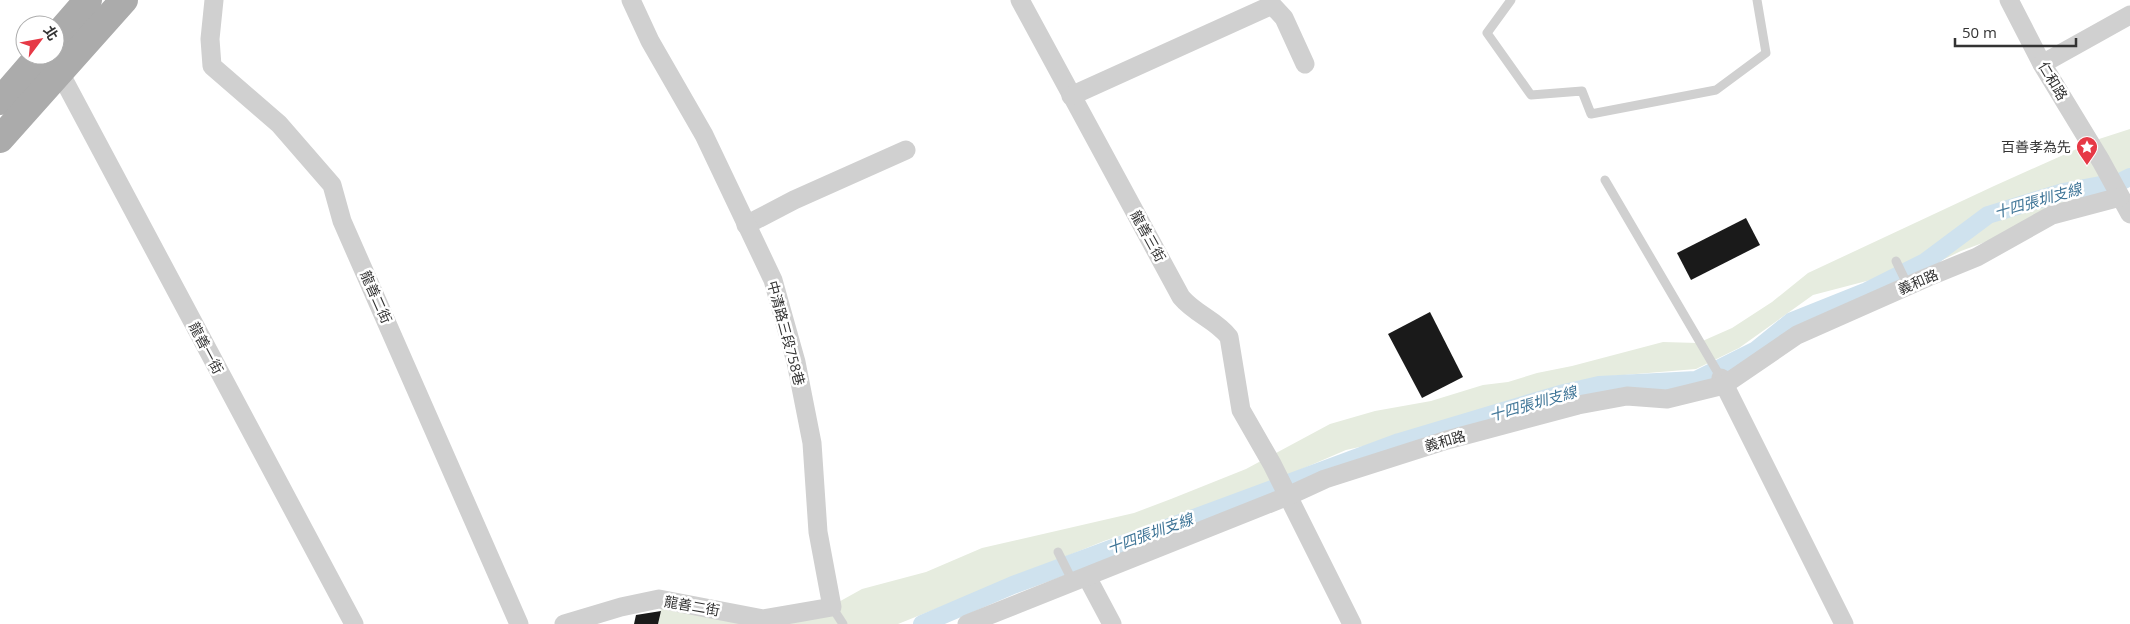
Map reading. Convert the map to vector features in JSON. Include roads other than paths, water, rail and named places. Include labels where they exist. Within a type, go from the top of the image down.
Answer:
[{"type":"main road","points":[[65,26],[88,0]]},
{"type":"main road","points":[[65,50],[124,0]]},
{"type":"main road","points":[[0,101],[46,65]]},
{"type":"main road","points":[[0,139],[48,65]]},
{"type":"street","name":"龍善二街","points":[[214,0],[210,39],[212,66],[279,124],[332,184],[342,221],[519,624]]},
{"type":"street","name":"中清路三段758巷","points":[[631,0],[650,41],[704,135],[773,280],[796,362],[812,443],[818,532],[832,607]]},
{"type":"street","name":"龍善三街","points":[[1020,0],[1181,297],[1188,306],[1223,329],[1229,337],[1241,410],[1287,493]]},
{"type":"street","name":"仁和路","points":[[2009,0],[2042,64],[2101,161],[2120,197]]},
{"type":"street","points":[[1072,96],[1272,5],[1284,18],[1304,64]]},
{"type":"street","points":[[2042,64],[2130,15]]},
{"type":"street","name":"龍善一街","points":[[50,65],[354,624]]},
{"type":"street","points":[[746,225],[794,200],[906,150]]},
{"type":"street","points":[[2120,197],[2130,214]]},
{"type":"street","name":"義和路","points":[[967,624],[1080,580],[1287,493],[1437,443],[1578,405],[1627,396],[1667,399],[1722,382],[1797,335],[1977,257],[2052,216],[2120,197]]},
{"type":"street","points":[[1722,382],[1844,624]]},
{"type":"street","points":[[1287,493],[1352,624]]},
{"type":"street","points":[[1080,580],[1112,624]]},
{"type":"street","name":"龍善二街","points":[[564,624],[621,607],[659,599],[763,618],[832,607]]},
{"type":"lane","points":[[1511,0],[1487,33],[1531,95],[1582,91],[1591,114],[1716,90],[1766,53],[1757,0]]},
{"type":"lane","points":[[1605,180],[1706,350],[1722,382]]},
{"type":"lane","points":[[1896,261],[1908,286]]},
{"type":"lane","points":[[1058,552],[1080,580]]},
{"type":"lane","points":[[832,607],[843,624]]},
{"type":"waterway","name":"十四張圳支線","points":[[922,624],[1013,585],[1399,442],[1560,394],[1599,385],[1696,380],[1756,350],[1792,321],[1867,291],[1925,262],[1988,215],[2063,192],[2122,181],[2130,177]]},
{"type":"place","name":"百善孝為先","points":[[2087,166]]}]
